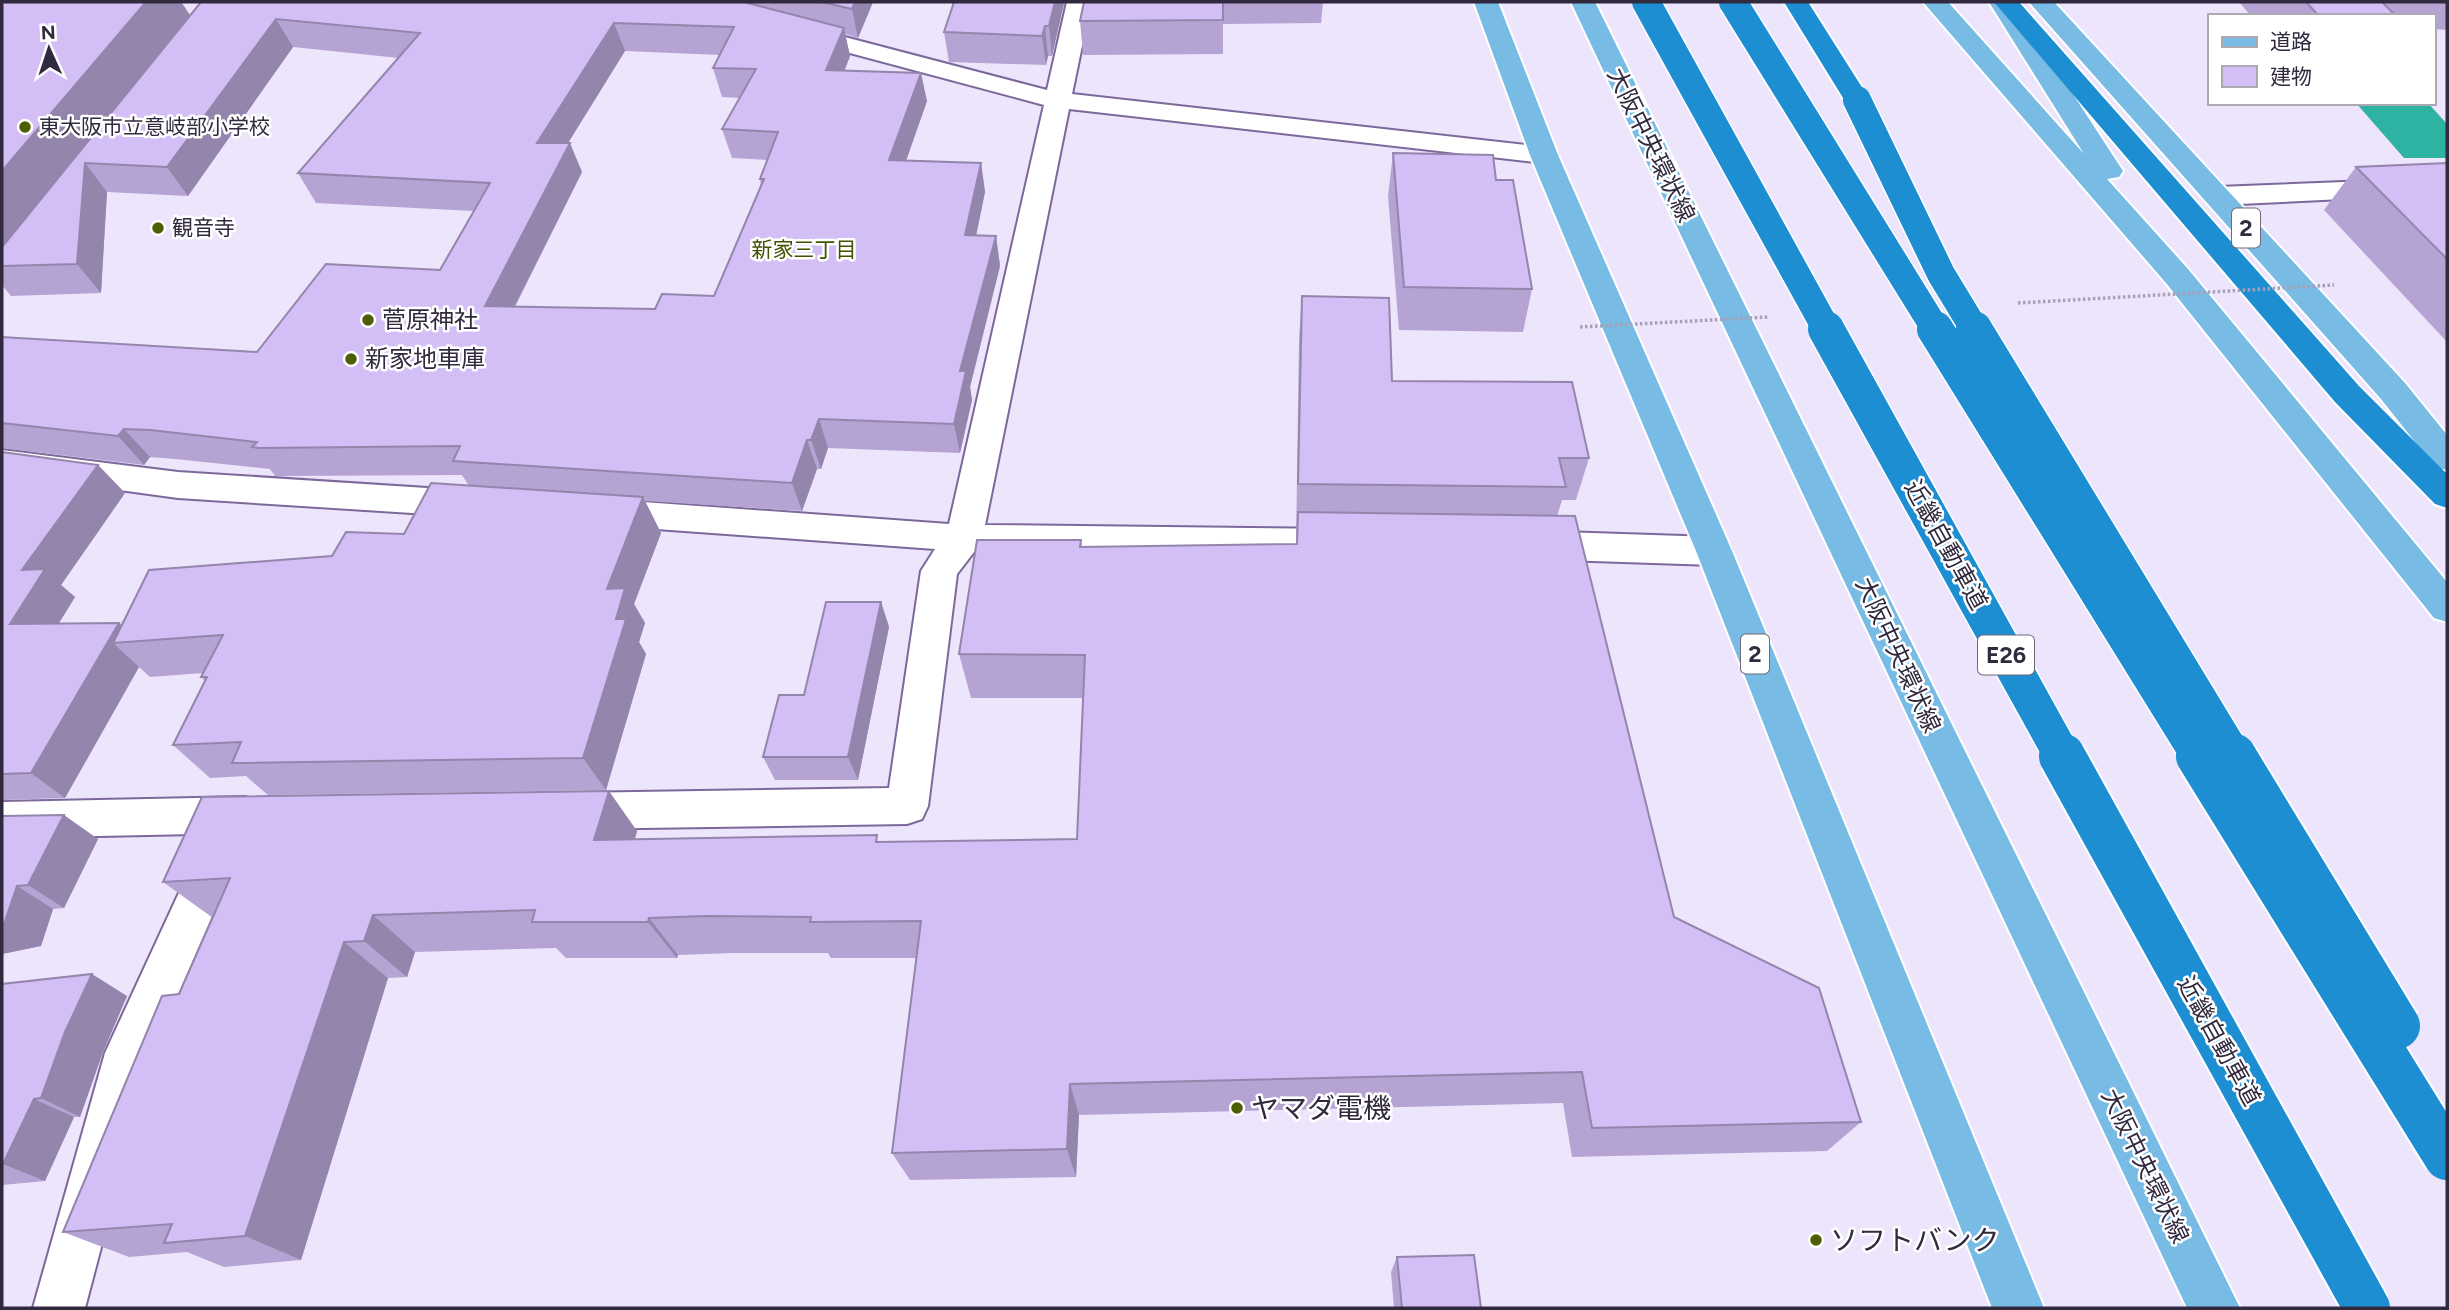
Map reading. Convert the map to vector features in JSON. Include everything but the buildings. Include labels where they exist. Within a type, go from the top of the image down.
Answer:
[{"type":"highway","name":"近畿自動車道","points":[[1646,2],[2367,1308]]},
{"type":"highway","points":[[1733,2],[2447,1157]]},
{"type":"highway","points":[[2006,2],[2347,394],[2447,495]]},
{"type":"highway","points":[[1800,7],[1857,100],[1941,274],[2417,1058],[2447,1113]]},
{"type":"main road","name":"2","points":[[1486,2],[1544,155],[1714,551],[2018,1308]]},
{"type":"main road","points":[[1563,2],[1599,38]]},
{"type":"main road","name":"大阪中央環状線","points":[[1583,2],[1837,524],[1956,779],[2214,1308]]},
{"type":"main road","points":[[1935,2],[2177,276],[2447,608]]},
{"type":"main road","points":[[2001,2],[2177,276]]},
{"type":"main road","name":"2","points":[[2041,2],[2393,390],[2447,458]]},
{"type":"street","points":[[529,811],[907,806],[939,571],[964,538],[1079,2]]},
{"type":"street","points":[[778,27],[1056,100],[1544,155]]},
{"type":"street","points":[[2218,196],[2447,186]]},
{"type":"street","points":[[2,462],[178,485],[503,505]]},
{"type":"street","points":[[571,510],[964,538],[1380,543]]},
{"type":"street","points":[[1505,544],[1714,551]]},
{"type":"street","points":[[2,820],[256,815],[129,1054],[59,1308]]},
{"type":"shaded area","points":[[2358,105],[2430,105],[2447,124],[2447,158],[2404,158]]},
{"type":"place","name":"東大阪市立意岐部小学校","points":[[25,127]]},
{"type":"place","name":"観音寺","points":[[158,228]]},
{"type":"place","name":"菅原神社","points":[[368,320]]},
{"type":"place","name":"新家地車庫","points":[[351,359]]},
{"type":"place","name":"ヤマダ電機","points":[[1237,1108]]},
{"type":"place","name":"ソフトバンク","points":[[1816,1240]]},
{"type":"district","name":"新家三丁目","points":[[804,250]]}]
